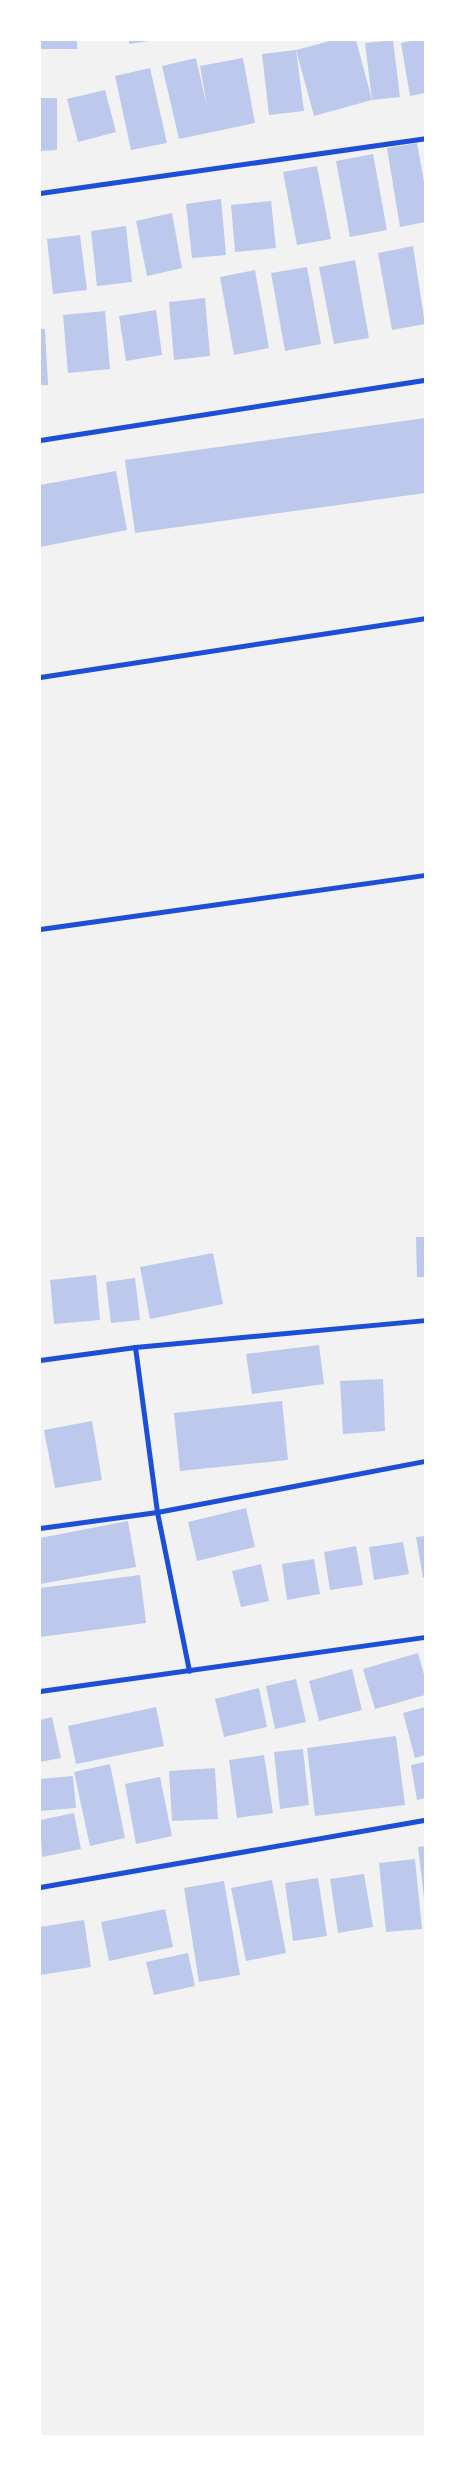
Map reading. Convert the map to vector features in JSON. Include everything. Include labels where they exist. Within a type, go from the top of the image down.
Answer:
[{"type":"street","points":[[40,193],[425,138]]},
{"type":"street","points":[[40,440],[425,380]]},
{"type":"street","points":[[40,677],[425,618]]},
{"type":"street","points":[[40,929],[425,874]]},
{"type":"street","points":[[40,1360],[135,1347],[425,1320]]},
{"type":"street","points":[[135,1347],[157,1512],[189,1671]]},
{"type":"street","points":[[40,1528],[157,1512],[425,1461]]},
{"type":"street","points":[[40,1691],[425,1636]]},
{"type":"street","points":[[40,1887],[425,1820]]},
{"type":"building","points":[[40,40],[77,40],[77,49],[40,49]]},
{"type":"building","points":[[129,40],[149,40],[149,41],[129,44]]},
{"type":"building","points":[[334,40],[356,40],[372,100],[314,116],[296,50]]},
{"type":"building","points":[[393,40],[400,97],[372,100],[365,43]]},
{"type":"building","points":[[425,40],[425,93],[410,96],[401,43]]},
{"type":"building","points":[[296,50],[304,111],[269,115],[262,54]]},
{"type":"building","points":[[196,58],[207,107],[200,66],[243,58],[255,123],[179,139],[162,66]]},
{"type":"building","points":[[150,68],[167,143],[131,150],[115,76]]},
{"type":"building","points":[[105,90],[116,132],[78,142],[67,99]]},
{"type":"building","points":[[40,98],[57,98],[57,150],[40,151]]},
{"type":"building","points":[[417,143],[425,187],[425,222],[400,227],[387,148]]},
{"type":"building","points":[[373,154],[387,230],[350,237],[336,161]]},
{"type":"building","points":[[317,166],[331,239],[297,245],[283,172]]},
{"type":"building","points":[[221,199],[226,255],[192,258],[186,204]]},
{"type":"building","points":[[271,201],[276,248],[235,252],[231,205]]},
{"type":"building","points":[[172,213],[182,268],[147,276],[136,221]]},
{"type":"building","points":[[126,226],[132,282],[97,286],[91,231]]},
{"type":"building","points":[[80,235],[87,290],[53,294],[47,239]]},
{"type":"building","points":[[413,246],[425,324],[392,330],[378,253]]},
{"type":"building","points":[[355,260],[369,338],[334,344],[319,267]]},
{"type":"building","points":[[307,267],[321,344],[285,351],[271,273]]},
{"type":"building","points":[[255,270],[269,348],[234,355],[220,277]]},
{"type":"building","points":[[205,298],[210,356],[174,360],[169,302]]},
{"type":"building","points":[[156,310],[162,355],[126,361],[119,316]]},
{"type":"building","points":[[105,311],[110,369],[68,373],[63,315]]},
{"type":"building","points":[[40,329],[45,329],[48,385],[40,385]]},
{"type":"building","points":[[425,418],[425,493],[135,533],[125,460]]},
{"type":"building","points":[[116,471],[127,530],[40,547],[40,485]]},
{"type":"building","points":[[416,1237],[425,1237],[425,1277],[417,1277]]},
{"type":"building","points":[[213,1253],[223,1304],[150,1319],[140,1267]]},
{"type":"building","points":[[96,1275],[100,1320],[54,1324],[50,1280]]},
{"type":"building","points":[[135,1278],[140,1320],[111,1323],[106,1282]]},
{"type":"building","points":[[319,1345],[324,1384],[252,1394],[246,1354]]},
{"type":"building","points":[[383,1379],[385,1431],[343,1434],[340,1381]]},
{"type":"building","points":[[282,1401],[288,1460],[180,1471],[174,1413]]},
{"type":"building","points":[[92,1421],[102,1480],[55,1488],[44,1430]]},
{"type":"building","points":[[246,1508],[255,1547],[197,1561],[188,1522]]},
{"type":"building","points":[[128,1521],[136,1567],[40,1584],[40,1538]]},
{"type":"building","points":[[425,1536],[425,1577],[423,1578],[416,1537]]},
{"type":"building","points":[[403,1542],[409,1574],[374,1580],[369,1547]]},
{"type":"building","points":[[356,1546],[363,1585],[330,1590],[324,1552]]},
{"type":"building","points":[[314,1559],[320,1594],[287,1600],[282,1564]]},
{"type":"building","points":[[261,1564],[269,1601],[241,1607],[232,1571]]},
{"type":"building","points":[[140,1575],[146,1623],[40,1637],[40,1588]]},
{"type":"building","points":[[418,1653],[425,1678],[425,1695],[375,1709],[363,1669]]},
{"type":"building","points":[[352,1669],[362,1710],[319,1721],[309,1681]]},
{"type":"building","points":[[296,1679],[306,1722],[275,1729],[266,1686]]},
{"type":"building","points":[[259,1688],[267,1727],[224,1737],[215,1699]]},
{"type":"building","points":[[156,1707],[164,1746],[76,1764],[68,1726]]},
{"type":"building","points":[[425,1707],[425,1755],[415,1758],[403,1713]]},
{"type":"building","points":[[52,1717],[61,1758],[40,1762],[40,1720]]},
{"type":"building","points":[[396,1736],[405,1805],[315,1816],[307,1748]]},
{"type":"building","points":[[303,1749],[309,1805],[280,1809],[274,1752]]},
{"type":"building","points":[[264,1755],[273,1813],[237,1818],[229,1760]]},
{"type":"building","points":[[425,1762],[425,1798],[417,1800],[411,1765]]},
{"type":"building","points":[[110,1764],[125,1838],[90,1846],[74,1772]]},
{"type":"building","points":[[215,1768],[218,1819],[172,1821],[169,1771]]},
{"type":"building","points":[[73,1776],[76,1808],[40,1811],[40,1779]]},
{"type":"building","points":[[160,1777],[172,1836],[136,1844],[125,1784]]},
{"type":"building","points":[[74,1813],[81,1849],[42,1857],[40,1820]]},
{"type":"building","points":[[425,1846],[425,1898],[424,1898],[418,1847]]},
{"type":"building","points":[[415,1859],[422,1929],[386,1932],[379,1863]]},
{"type":"building","points":[[364,1874],[373,1927],[338,1933],[330,1879]]},
{"type":"building","points":[[318,1878],[327,1936],[293,1941],[285,1883]]},
{"type":"building","points":[[272,1880],[286,1953],[246,1961],[231,1888]]},
{"type":"building","points":[[224,1881],[240,1975],[199,1982],[184,1888]]},
{"type":"building","points":[[165,1909],[173,1947],[109,1961],[101,1922]]},
{"type":"building","points":[[84,1920],[91,1967],[40,1975],[40,1927]]},
{"type":"building","points":[[188,1953],[195,1986],[154,1995],[146,1962]]}]
